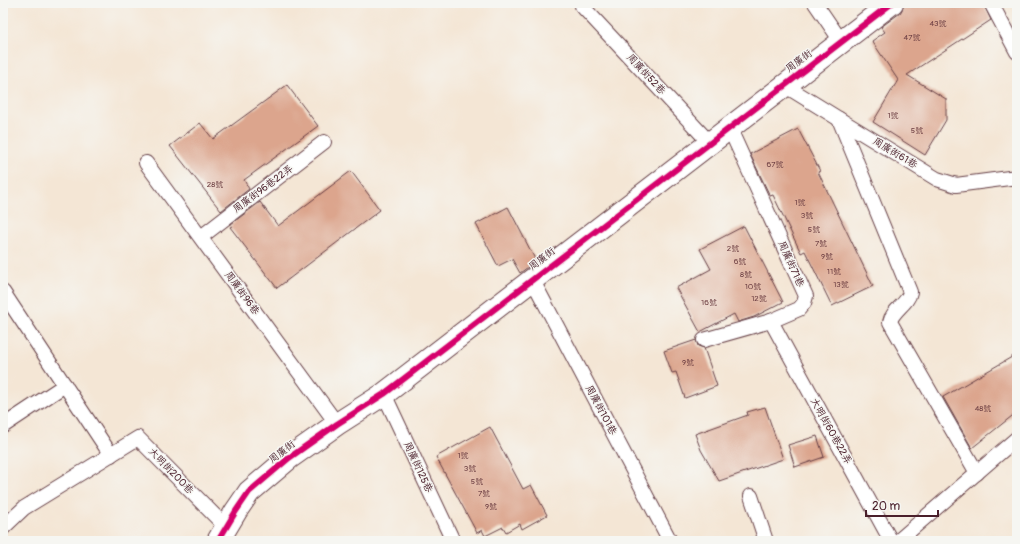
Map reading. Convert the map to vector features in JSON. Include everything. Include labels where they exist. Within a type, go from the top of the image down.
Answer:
[{"type":"street","name":"周廣街","points":[[222,534],[249,492],[289,458],[337,424],[384,394],[709,142],[892,3]]},
{"type":"lane","points":[[815,3],[841,42]]},
{"type":"lane","points":[[991,3],[1017,52]]},
{"type":"lane","name":"周廣街52巷","points":[[582,6],[709,142]]},
{"type":"lane","name":"周廣街61巷","points":[[784,85],[938,178],[956,185],[1017,177]]},
{"type":"lane","points":[[839,119],[910,292],[910,298],[893,315],[890,322],[977,473]]},
{"type":"lane","name":"周廣街71巷","points":[[704,340],[770,321],[799,309],[804,304],[806,296],[729,127]]},
{"type":"lane","name":"周廣街96巷22弄","points":[[200,237],[324,142]]},
{"type":"lane","name":"周廣街96巷","points":[[146,163],[337,424]]},
{"type":"lane","name":"周廣街101巷","points":[[532,279],[670,541]]},
{"type":"lane","points":[[3,292],[110,455]]},
{"type":"lane","name":"大明街60巷22弄","points":[[770,321],[891,541]]},
{"type":"lane","points":[[3,426],[65,385]]},
{"type":"lane","name":"周廣街125巷","points":[[384,394],[453,541]]},
{"type":"lane","name":"大明街200巷","points":[[3,528],[24,508],[138,438],[222,534]]},
{"type":"lane","points":[[898,541],[1017,438]]},
{"type":"lane","points":[[751,496],[766,541]]},
{"type":"building","points":[[904,3],[983,3],[991,20],[907,75],[946,99],[946,120],[925,155],[873,122],[898,80],[872,41],[885,32],[881,27],[900,13]]},
{"type":"building","points":[[287,85],[318,126],[244,180],[249,189],[221,211],[170,146],[200,123],[213,139]]},
{"type":"building","points":[[798,129],[820,171],[818,172],[873,286],[832,306],[805,251],[801,253],[773,195],[770,196],[750,154]]},
{"type":"building","points":[[351,171],[380,210],[277,288],[230,227],[232,226],[231,224],[260,202],[278,226]]},
{"type":"building","points":[[508,207],[536,261],[520,273],[512,259],[498,266],[476,224]]},
{"type":"building","points":[[744,226],[783,302],[754,317],[738,322],[734,314],[700,332],[676,288],[711,269],[700,249]]},
{"type":"building","points":[[696,340],[698,346],[704,348],[717,386],[685,398],[676,372],[672,373],[664,351]]},
{"type":"building","points":[[1017,354],[1017,412],[972,448],[943,397]]},
{"type":"building","points":[[765,407],[783,459],[719,481],[701,450],[695,434],[748,415],[747,412]]},
{"type":"building","points":[[490,427],[523,489],[531,485],[547,515],[522,529],[520,524],[506,532],[503,527],[485,536],[482,530],[477,533],[436,457]]},
{"type":"building","points":[[817,436],[824,457],[795,467],[788,445]]},
{"type":"cycle path","points":[[218,541],[249,492],[289,458],[337,424],[384,394],[892,3]]}]
